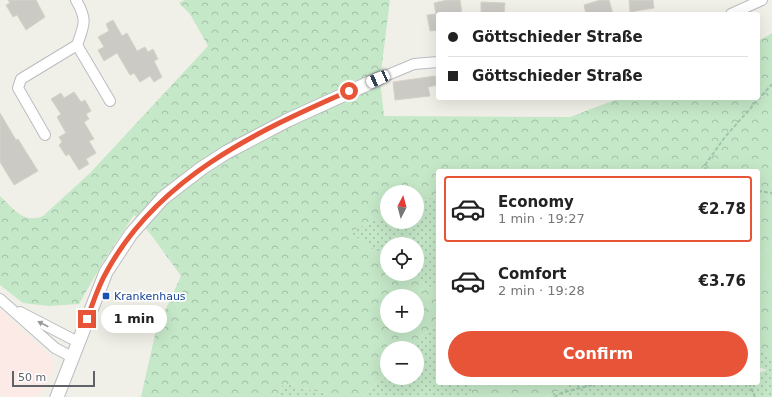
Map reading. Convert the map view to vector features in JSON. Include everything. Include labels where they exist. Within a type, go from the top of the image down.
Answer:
[{"type":"street","points":[[46,135],[18,88],[21,79],[77,45],[85,21],[84,13],[76,0]]},
{"type":"street","points":[[735,12],[762,0]]},
{"type":"street","points":[[77,45],[110,101]]},
{"type":"street","points":[[57,397],[106,272],[131,234],[163,198],[202,168],[233,149],[320,104],[414,64],[436,62]]},
{"type":"street","points":[[4,302],[78,342]]},
{"type":"street","points":[[4,302],[55,348],[72,357]]},
{"type":"path","points":[[760,98],[772,84]]},
{"type":"path","points":[[706,169],[705,165],[725,137],[758,100]]},
{"type":"path","points":[[760,191],[772,193]]},
{"type":"path","points":[[554,397],[561,393],[592,385]]},
{"type":"path","points":[[750,385],[756,397]]},
{"type":"shaded area","points":[[0,309],[54,360],[54,367],[39,397],[4,397],[0,393]]},
{"type":"green space","points":[[184,0],[390,0],[380,80],[384,116],[570,117],[615,100],[760,100],[760,40],[772,33],[772,246],[760,256],[760,169],[436,169],[436,196],[424,200],[424,185],[380,185],[380,218],[349,232],[380,253],[380,281],[422,281],[436,291],[436,326],[421,336],[416,341],[380,341],[380,379],[363,397],[340,397],[283,383],[279,397],[141,397],[156,330],[181,276],[152,236],[134,215],[103,262],[79,304],[49,306],[23,303],[0,285],[0,196],[14,210],[24,217],[36,218],[43,216],[90,173],[208,46],[190,14],[179,3]]},
{"type":"green space","points":[[436,196],[436,291],[422,281],[424,281],[424,237],[380,237],[380,253],[348,232],[380,218],[380,229],[424,229],[424,200]]},
{"type":"green space","points":[[772,246],[772,287],[760,273],[760,256]]},
{"type":"green space","points":[[760,273],[772,287],[772,355],[768,355],[760,349]]},
{"type":"green space","points":[[436,326],[436,385],[473,385],[471,397],[363,397],[380,379],[380,385],[424,385],[424,341],[416,341],[421,336]]},
{"type":"green space","points":[[760,349],[768,355],[772,355],[772,397],[545,397],[568,385],[760,385],[760,372],[767,370],[760,368]]},
{"type":"green space","points":[[283,383],[340,397],[279,397]]},
{"type":"green space","points":[[473,385],[568,385],[545,397],[471,397]]},
{"type":"building","points":[[8,0],[36,0],[45,17],[26,30],[17,15],[13,17],[6,5],[10,3]]},
{"type":"building","points":[[447,0],[460,0],[462,12],[436,12],[436,14],[434,3]]},
{"type":"building","points":[[600,0],[609,0],[612,12],[586,12],[584,5]]},
{"type":"building","points":[[629,0],[653,0],[654,8],[630,12]]},
{"type":"building","points":[[481,2],[505,3],[504,12],[481,12]]},
{"type":"building","points":[[436,14],[436,30],[430,31],[427,15]]},
{"type":"building","points":[[113,20],[122,36],[127,33],[137,51],[145,47],[148,52],[153,49],[158,59],[154,61],[162,77],[154,82],[150,76],[140,82],[134,73],[130,75],[117,53],[104,61],[98,50],[104,47],[98,37],[109,31],[106,24]]},
{"type":"building","points":[[435,76],[436,85],[428,87],[430,96],[395,100],[393,82]]},
{"type":"building","points":[[74,92],[81,102],[85,100],[91,111],[86,114],[89,119],[84,122],[94,139],[89,141],[96,153],[86,159],[89,164],[79,170],[69,154],[66,156],[59,145],[62,142],[59,137],[66,133],[57,117],[61,114],[51,99],[61,93],[64,98]]},
{"type":"building","points":[[0,113],[16,140],[18,139],[38,171],[14,185],[0,162]]},
{"type":"place","name":"Krankenhaus","points":[[106,296]]},
{"type":"route","points":[[87,319],[106,272],[131,234],[163,198],[182,182],[227,152],[320,104],[349,91]]}]
